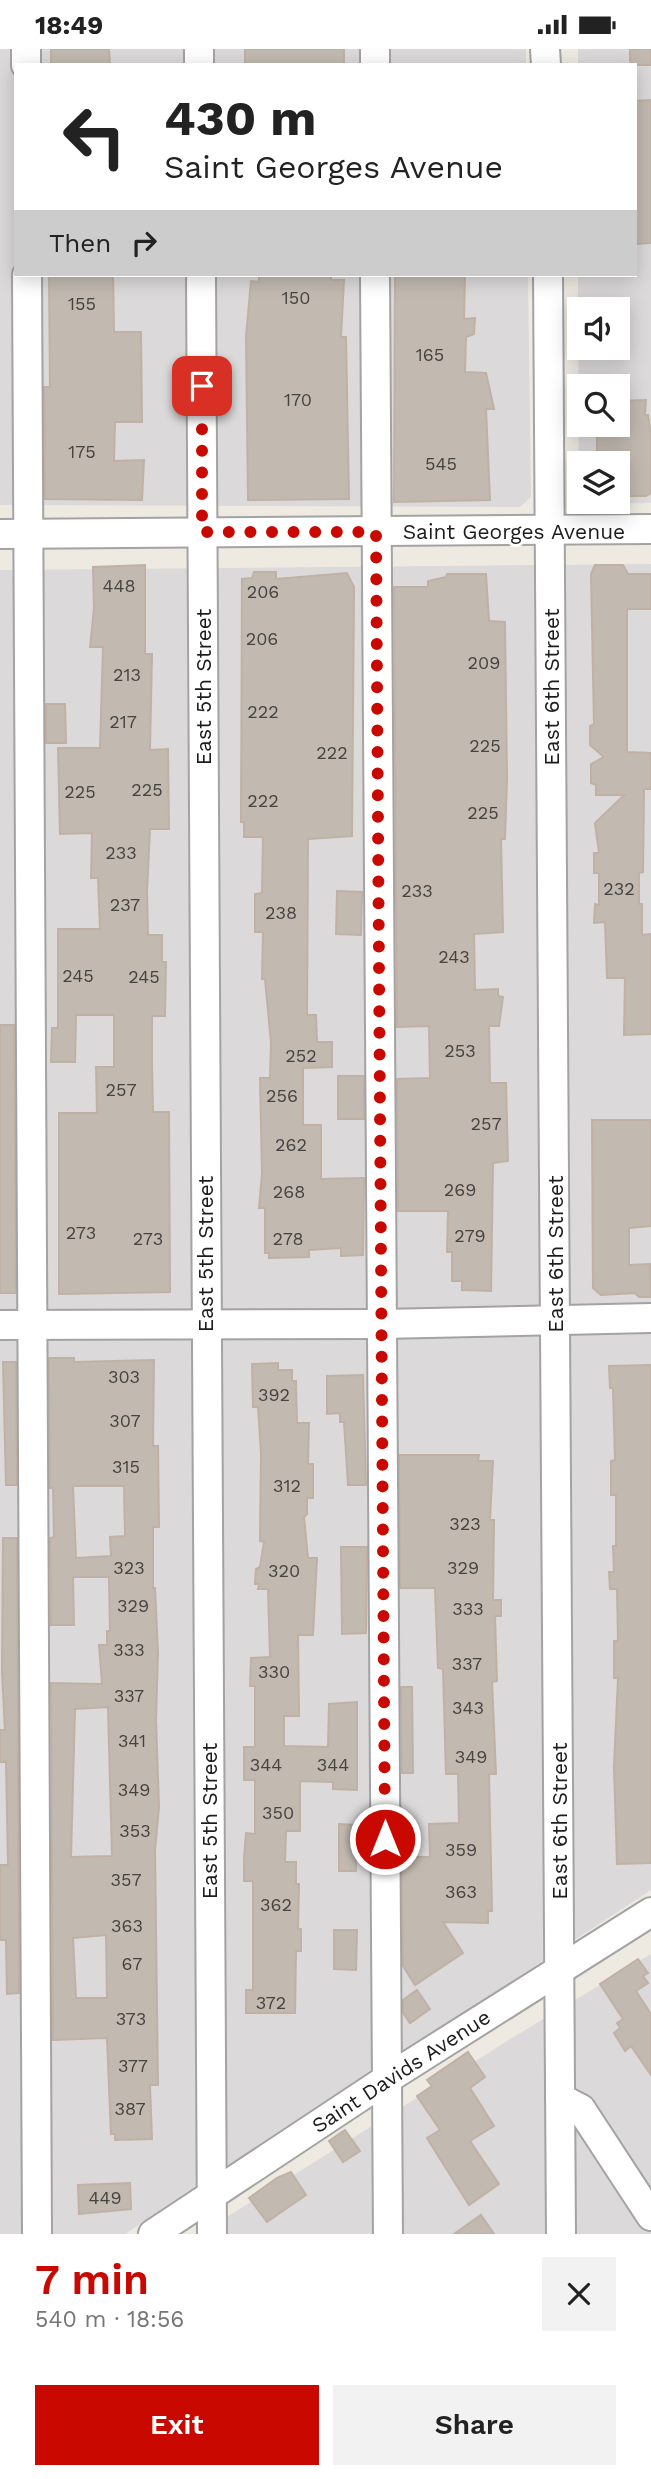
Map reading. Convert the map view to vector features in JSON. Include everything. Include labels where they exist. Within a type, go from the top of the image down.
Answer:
[{"type":"street","points":[[27,277],[37,2234]]},
{"type":"street","name":"East 5th Street","points":[[201,277],[212,2234]]},
{"type":"street","points":[[375,277],[388,2234]]},
{"type":"street","name":"East 6th Street","points":[[548,277],[561,2234]]},
{"type":"street","name":"Saint Georges Avenue","points":[[0,534],[651,530]]},
{"type":"street","points":[[0,1325],[206,1322],[382,1324],[651,1318]]},
{"type":"street","name":"Saint Davids Avenue","points":[[153,2234],[387,2079],[651,1912]]},
{"type":"street","points":[[560,2098],[581,2109],[651,2216]]},
{"type":"shaded area","points":[[0,49],[526,49],[526,63],[14,63],[14,277],[528,277],[531,497],[520,507],[0,505]]},
{"type":"shaded area","points":[[578,49],[651,49],[651,503],[630,503],[630,451],[579,451],[579,437],[630,437],[630,374],[578,374],[578,360],[630,360],[630,297],[578,297],[578,277],[637,277],[637,63],[578,63]]},
{"type":"shaded area","points":[[651,564],[651,1890],[125,2234],[0,2234],[0,570]]},
{"type":"shaded area","points":[[651,1954],[651,2234],[200,2234],[512,2038]]},
{"type":"building","points":[[51,49],[109,49],[110,63],[51,63]]},
{"type":"building","points":[[245,49],[344,49],[344,63],[245,63]]},
{"type":"building","points":[[630,49],[651,49],[651,65],[637,65],[630,61]]},
{"type":"building","points":[[651,100],[651,243],[637,244],[637,101]]},
{"type":"building","points":[[49,277],[113,277],[114,332],[141,332],[142,422],[115,422],[114,461],[144,460],[142,500],[45,499],[44,387],[50,387]]},
{"type":"building","points":[[259,277],[331,277],[331,280],[344,280],[341,337],[346,337],[349,499],[248,500],[246,337],[251,281],[259,282]]},
{"type":"building","points":[[395,277],[465,277],[464,319],[475,318],[474,334],[466,337],[465,372],[486,373],[494,409],[486,409],[490,500],[394,502]]},
{"type":"building","points":[[646,400],[645,415],[648,415],[651,435],[651,493],[646,496],[630,496],[630,451],[597,451],[597,437],[630,437],[630,401]]},
{"type":"building","points":[[145,565],[145,654],[152,654],[150,750],[168,749],[169,829],[150,829],[147,892],[148,935],[162,935],[162,962],[166,962],[165,1016],[152,1016],[152,1063],[153,1112],[169,1112],[170,1292],[59,1294],[59,1113],[97,1113],[96,1067],[114,1067],[114,1015],[76,1015],[75,1062],[51,1062],[52,1028],[58,1028],[58,929],[100,929],[98,878],[91,878],[92,833],[60,834],[58,748],[100,748],[103,647],[90,647],[94,608],[93,567]]},
{"type":"building","points":[[595,565],[623,565],[628,574],[651,574],[651,609],[627,609],[627,752],[651,753],[651,789],[644,789],[643,872],[639,873],[639,904],[642,904],[642,935],[651,934],[651,1034],[624,1035],[625,978],[607,978],[605,922],[594,923],[595,904],[599,905],[599,873],[594,873],[594,853],[599,853],[595,823],[624,795],[596,795],[596,785],[591,783],[591,764],[604,757],[590,745],[590,726],[594,724],[591,574]]},
{"type":"building","points":[[254,572],[276,572],[276,579],[347,573],[354,587],[352,836],[308,839],[307,1015],[316,1015],[317,1042],[332,1042],[332,1067],[303,1068],[303,1125],[321,1125],[321,1179],[364,1178],[363,1255],[341,1256],[341,1248],[309,1250],[309,1257],[269,1258],[269,1253],[265,1253],[265,1208],[259,1208],[262,1173],[260,1078],[270,1078],[271,1043],[265,979],[262,979],[263,932],[255,932],[255,894],[262,893],[263,837],[244,837],[244,822],[241,822],[242,579],[252,578]]},
{"type":"building","points":[[447,574],[486,574],[489,621],[505,622],[507,779],[505,839],[501,839],[503,932],[474,934],[475,990],[498,989],[498,996],[503,997],[499,1026],[489,1026],[490,1083],[506,1083],[508,1161],[493,1163],[491,1291],[462,1290],[462,1281],[452,1281],[452,1252],[447,1252],[448,1211],[398,1211],[397,1079],[430,1078],[429,1026],[397,1027],[394,587],[428,587],[428,581],[446,577]]},
{"type":"building","points":[[46,704],[65,704],[66,743],[46,743]]},
{"type":"building","points":[[337,891],[362,892],[361,935],[336,934]]},
{"type":"building","points":[[0,1025],[14,1025],[16,1293],[0,1293]]},
{"type":"building","points":[[338,1076],[364,1076],[364,1119],[338,1119]]},
{"type":"building","points":[[592,1120],[651,1120],[651,1226],[629,1228],[629,1265],[650,1264],[651,1297],[639,1297],[635,1293],[601,1295],[593,1288]]},
{"type":"building","points":[[49,1358],[74,1358],[74,1362],[154,1360],[153,1446],[158,1446],[159,1527],[153,1527],[153,1588],[158,1653],[156,1720],[159,1807],[155,1851],[158,2085],[150,2085],[152,2139],[115,2140],[115,2134],[111,2134],[107,2038],[53,2040],[51,1683],[102,1684],[99,1645],[107,1645],[107,1631],[110,1631],[109,1577],[73,1577],[74,1625],[51,1625],[50,1538],[54,1537],[53,1488],[50,1488]],"holes":[[[73,1486],[124,1486],[125,1536],[110,1537],[111,1556],[76,1558]],[[108,1707],[112,1856],[71,1857],[75,1709]],[[106,1935],[107,1998],[76,1998],[73,1938]]]},
{"type":"building","points":[[3,1362],[16,1362],[17,1485],[6,1485]]},
{"type":"building","points":[[278,1363],[278,1370],[292,1370],[292,1381],[296,1381],[297,1423],[309,1423],[308,1464],[313,1464],[313,1498],[307,1498],[307,1514],[304,1517],[308,1558],[317,1558],[313,1635],[298,1635],[299,1716],[284,1716],[284,1746],[328,1747],[329,1704],[357,1702],[357,1790],[333,1789],[333,1782],[300,1781],[300,1831],[286,1831],[285,1862],[296,1862],[296,1884],[299,1884],[298,1929],[301,1929],[301,1951],[296,1951],[295,2013],[246,2013],[246,1990],[253,1990],[253,1881],[244,1881],[244,1859],[246,1833],[255,1834],[255,1780],[244,1780],[244,1747],[255,1747],[255,1686],[250,1686],[251,1658],[270,1657],[268,1589],[258,1589],[259,1584],[255,1584],[256,1569],[260,1567],[264,1542],[260,1541],[261,1453],[258,1407],[253,1407],[252,1364]]},
{"type":"building","points":[[651,1365],[651,1863],[617,1864],[614,1767],[618,1678],[614,1678],[614,1641],[618,1641],[617,1589],[610,1589],[609,1572],[614,1572],[616,1495],[611,1495],[611,1461],[615,1460],[613,1388],[610,1388],[609,1366]]},
{"type":"building","points":[[363,1375],[366,1485],[348,1485],[344,1422],[340,1422],[340,1413],[327,1414],[327,1376]]},
{"type":"building","points":[[399,1455],[479,1455],[478,1461],[493,1461],[490,1520],[494,1520],[493,1600],[501,1600],[501,1616],[495,1616],[497,1681],[492,1682],[496,1774],[489,1774],[492,1911],[488,1911],[488,1923],[443,1922],[463,1953],[415,1985],[403,1966],[402,1857],[430,1857],[429,1824],[459,1823],[458,1774],[446,1774],[443,1669],[438,1668],[435,1588],[400,1588]]},
{"type":"building","points":[[3,1538],[17,1538],[19,1993],[7,1994],[6,1940],[0,1940],[0,1865],[8,1865],[6,1762],[0,1762],[0,1730],[5,1730],[2,1672]]},
{"type":"building","points":[[341,1547],[367,1547],[366,1633],[342,1634]]},
{"type":"building","points":[[401,1687],[412,1687],[413,1773],[402,1773]]},
{"type":"building","points":[[339,1824],[355,1825],[356,1871],[339,1871]]},
{"type":"building","points":[[334,1930],[357,1930],[356,1970],[334,1969]]},
{"type":"building","points":[[638,1959],[648,1973],[643,1976],[648,1983],[636,1991],[651,2014],[651,2075],[631,2046],[625,2051],[614,2033],[620,2028],[617,2023],[623,2019],[600,1984]]},
{"type":"building","points":[[417,1990],[430,2009],[410,2023],[403,2013],[403,2000]]},
{"type":"building","points":[[468,2052],[485,2077],[470,2088],[494,2126],[470,2141],[499,2184],[469,2205],[427,2138],[440,2130],[417,2096],[432,2086],[427,2080]]},
{"type":"building","points":[[345,2130],[360,2151],[343,2162],[329,2141]]},
{"type":"building","points":[[291,2172],[306,2195],[267,2222],[249,2198],[277,2178]]},
{"type":"building","points":[[130,2183],[131,2209],[79,2214],[78,2185]]},
{"type":"building","points":[[481,2215],[494,2234],[454,2234]]},
{"type":"route","points":[[202,386],[202,532],[376,532],[385,1839]]}]
